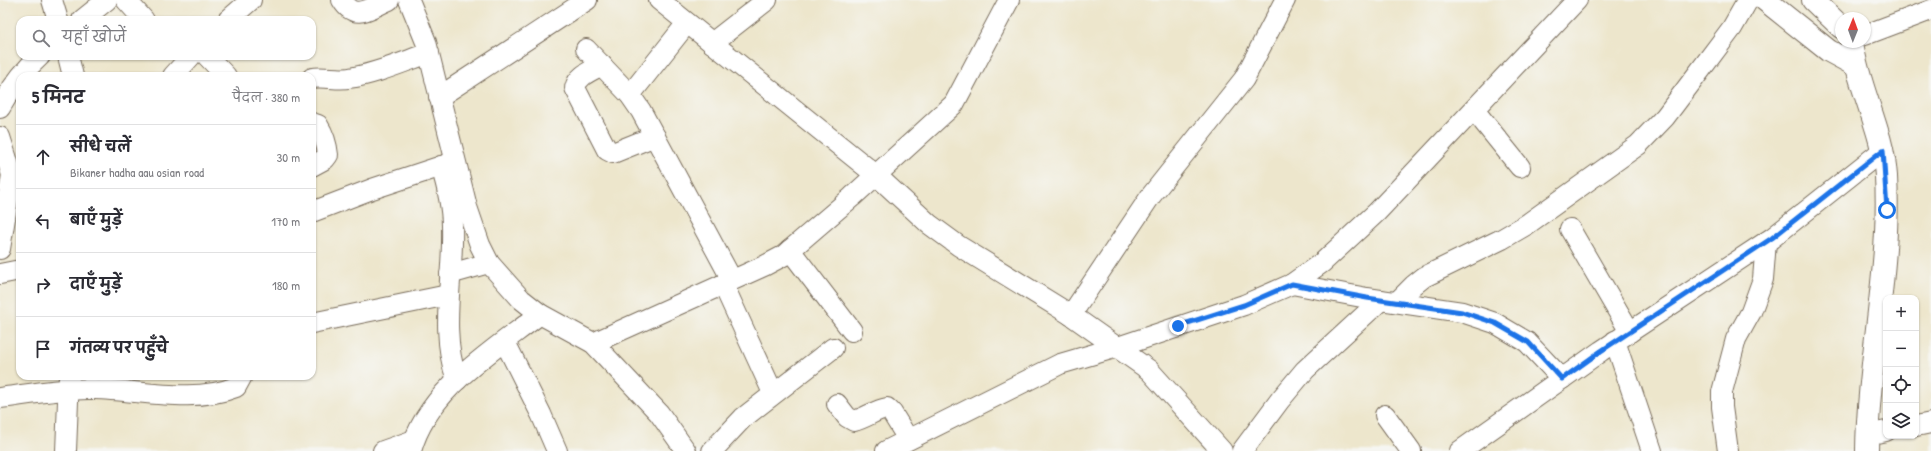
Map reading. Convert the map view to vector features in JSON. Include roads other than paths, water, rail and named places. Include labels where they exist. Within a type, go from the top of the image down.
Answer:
[{"type":"main road","points":[[1765,0],[1829,52],[1855,65]]},
{"type":"main road","points":[[1813,0],[1835,22]]},
{"type":"main road","points":[[1853,48],[1855,65],[1883,150],[1887,210],[1873,439]]},
{"type":"street","points":[[52,0],[57,16]]},
{"type":"street","points":[[87,16],[107,0]]},
{"type":"street","points":[[126,0],[140,16]]},
{"type":"street","points":[[233,16],[251,0]]},
{"type":"street","points":[[342,0],[347,8],[352,12],[358,12],[389,0]]},
{"type":"street","points":[[409,0],[428,53],[439,97],[448,164],[452,227],[448,295],[449,348],[457,380]]},
{"type":"street","points":[[439,97],[587,0]]},
{"type":"street","points":[[659,0],[876,175],[929,224],[959,246],[1071,315],[1149,370],[1222,451]]},
{"type":"street","points":[[712,43],[767,0]]},
{"type":"street","points":[[593,343],[783,256],[876,175],[954,104],[1009,0]]},
{"type":"street","points":[[1071,315],[1150,197],[1244,79],[1285,0]]},
{"type":"street","points":[[886,451],[1060,364],[1118,347],[1244,305],[1292,284],[1323,262],[1377,212],[1577,0]]},
{"type":"street","points":[[1242,451],[1280,400],[1305,370],[1389,301],[1424,277],[1502,239],[1526,225],[1638,144],[1665,117],[1732,28],[1748,0]]},
{"type":"street","points":[[1871,34],[1931,10]]},
{"type":"street","points":[[630,95],[687,23]]},
{"type":"street","points":[[1829,52],[1837,48]]},
{"type":"street","points":[[586,49],[630,95],[655,136],[728,282],[773,393]]},
{"type":"street","points":[[316,78],[346,79],[362,76],[428,53]]},
{"type":"street","points":[[25,72],[36,60]]},
{"type":"street","points":[[69,60],[72,72]]},
{"type":"street","points":[[211,60],[222,72]]},
{"type":"street","points":[[602,65],[582,76],[576,82],[575,88],[607,150],[613,153],[655,136]]},
{"type":"street","points":[[0,108],[16,81]]},
{"type":"street","points":[[1474,110],[1520,167]]},
{"type":"street","points":[[316,124],[318,124],[320,129],[328,155],[321,162],[316,164]]},
{"type":"street","points":[[0,137],[11,175],[0,249]]},
{"type":"street","points":[[1460,451],[1623,336],[1766,242],[1883,150]]},
{"type":"street","points":[[316,210],[378,187],[448,164]]},
{"type":"street","points":[[448,164],[489,263],[521,299],[540,314],[593,343],[659,413],[686,451]]},
{"type":"street","points":[[1570,229],[1623,336],[1652,451]]},
{"type":"street","points":[[1728,451],[1722,407],[1722,392],[1736,339],[1751,312],[1763,279],[1766,242]]},
{"type":"street","points":[[790,250],[852,331]]},
{"type":"street","points":[[450,274],[489,263]]},
{"type":"street","points":[[0,274],[16,271]]},
{"type":"street","points":[[1292,284],[1462,312],[1495,323],[1528,342],[1562,379]]},
{"type":"street","points":[[316,321],[448,295]]},
{"type":"street","points":[[383,451],[413,445],[436,402],[457,380],[540,314]]},
{"type":"street","points":[[504,342],[541,414],[557,451]]},
{"type":"street","points":[[712,451],[743,418],[773,393],[833,348]]},
{"type":"street","points":[[0,398],[69,383],[93,389],[195,396],[222,393],[236,387],[240,380]]},
{"type":"street","points":[[66,451],[69,383]]},
{"type":"street","points":[[837,404],[847,417],[854,420],[862,418],[879,409],[887,408],[892,413],[908,439]]},
{"type":"street","points":[[1385,415],[1411,451]]},
{"type":"street","points":[[1919,425],[1931,423]]}]
